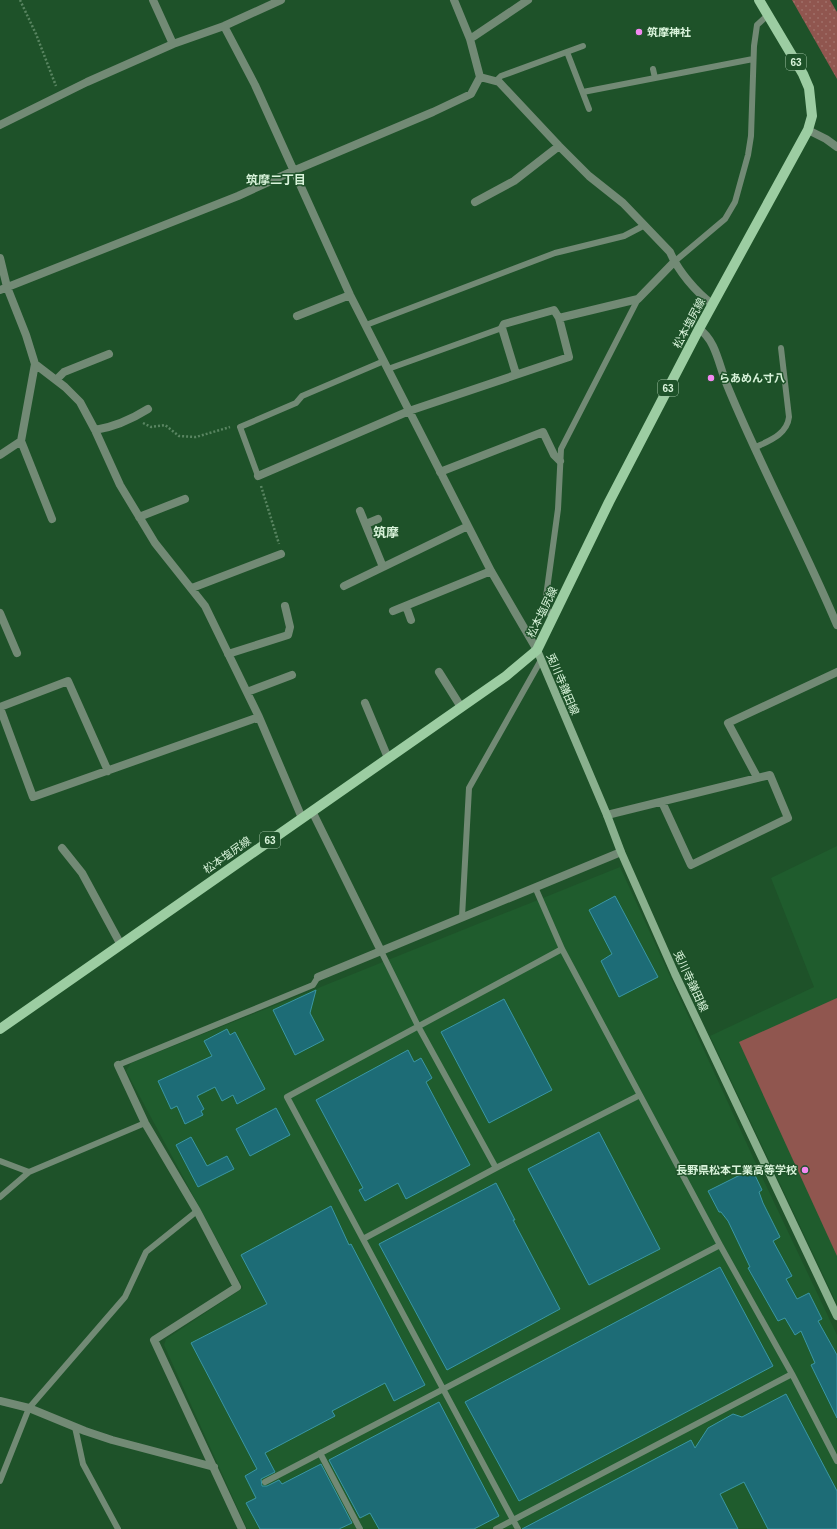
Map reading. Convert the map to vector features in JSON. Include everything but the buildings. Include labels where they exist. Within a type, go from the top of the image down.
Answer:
[{"type":"main road","name":"松本塩尻線","points":[[1,1027],[121,945],[461,707],[539,655],[552,618],[699,329],[808,130],[812,116],[809,88],[803,74],[759,0]]},
{"type":"main road","name":"兎川寺鎌田線","points":[[539,655],[607,815],[621,852],[678,981],[837,1316]]},
{"type":"street","points":[[153,0],[173,44]]},
{"type":"street","points":[[0,125],[60,97],[87,82],[173,44],[224,26],[280,0]]},
{"type":"street","points":[[3,288],[238,196],[471,94],[480,77],[470,39],[454,0]]},
{"type":"street","points":[[470,39],[528,0]]},
{"type":"street","points":[[224,26],[255,85],[350,295],[491,571],[539,655]]},
{"type":"street","points":[[480,77],[499,82],[589,176],[623,203],[670,252],[674,262],[705,299],[712,304]]},
{"type":"street","points":[[808,130],[826,139],[837,147]]},
{"type":"street","points":[[475,202],[514,181],[559,146]]},
{"type":"street","points":[[0,258],[3,288],[26,335],[35,364],[22,441],[52,519]]},
{"type":"street","points":[[559,318],[638,299],[674,262]]},
{"type":"street","points":[[297,316],[350,295]]},
{"type":"street","points":[[258,476],[409,411],[569,356],[559,318],[554,310],[504,324],[502,328],[516,374]]},
{"type":"street","points":[[699,329],[707,334],[712,344],[726,384],[754,448],[834,607],[837,625]]},
{"type":"street","points":[[56,380],[64,372],[108,354]]},
{"type":"street","points":[[35,364],[56,380],[80,402],[95,430],[120,485],[155,543],[206,606],[259,717],[302,818]]},
{"type":"street","points":[[95,430],[106,428],[133,418],[148,409]]},
{"type":"street","points":[[440,472],[543,432],[554,455],[560,461]]},
{"type":"street","points":[[0,455],[22,441]]},
{"type":"street","points":[[139,517],[185,499]]},
{"type":"street","points":[[360,511],[383,567]]},
{"type":"street","points":[[366,524],[378,519]]},
{"type":"street","points":[[344,586],[468,526]]},
{"type":"street","points":[[192,588],[281,554]]},
{"type":"street","points":[[393,612],[491,571]]},
{"type":"street","points":[[228,654],[288,635],[290,627],[285,606]]},
{"type":"street","points":[[406,606],[411,620]]},
{"type":"street","points":[[0,613],[17,653]]},
{"type":"street","points":[[439,672],[461,707]]},
{"type":"street","points":[[757,777],[728,723],[837,672]]},
{"type":"street","points":[[247,692],[292,675]]},
{"type":"street","points":[[108,772],[68,681],[0,707],[33,797],[108,772],[259,717]]},
{"type":"street","points":[[366,703],[388,758]]},
{"type":"street","points":[[607,815],[770,775],[788,818],[691,865],[662,802]]},
{"type":"street","points":[[312,811],[381,951]]},
{"type":"street","points":[[62,848],[82,873],[121,945]]},
{"type":"street","points":[[318,977],[621,852]]},
{"type":"street","points":[[118,1065],[145,1123],[197,1211],[237,1287],[154,1340],[242,1529]]},
{"type":"street","points":[[0,1401],[29,1408],[112,1440],[214,1467]]},
{"type":"lane","points":[[674,262],[725,219],[735,202],[748,155],[751,136],[753,59],[757,25],[768,16]]},
{"type":"lane","points":[[496,81],[501,76],[583,46]]},
{"type":"lane","points":[[567,52],[589,109]]},
{"type":"lane","points":[[583,92],[753,59]]},
{"type":"lane","points":[[652,68],[655,78]]},
{"type":"lane","points":[[366,325],[554,253],[624,236],[645,225]]},
{"type":"lane","points":[[552,618],[544,604],[558,509],[561,449],[638,299]]},
{"type":"lane","points":[[258,476],[240,427],[296,403],[302,396],[386,365],[502,328]]},
{"type":"lane","points":[[754,448],[774,438],[785,430],[788,424],[789,417],[781,348]]},
{"type":"lane","points":[[462,917],[469,788],[539,655]]},
{"type":"lane","points":[[535,887],[562,949],[720,1245],[792,1374],[837,1461]]},
{"type":"lane","points":[[518,1529],[287,1097],[562,949]]},
{"type":"lane","points":[[381,951],[418,1026],[496,1168]]},
{"type":"lane","points":[[118,1065],[313,985],[318,977]]},
{"type":"lane","points":[[363,1239],[496,1168],[640,1095]]},
{"type":"lane","points":[[0,1197],[29,1172],[145,1123]]},
{"type":"lane","points":[[0,1161],[29,1172]]},
{"type":"lane","points":[[0,1481],[29,1408],[126,1297],[146,1252],[197,1211]]},
{"type":"lane","points":[[265,1482],[720,1245]]},
{"type":"lane","points":[[496,1529],[792,1374]]},
{"type":"lane","points":[[75,1427],[83,1464],[118,1529]]},
{"type":"lane","points":[[320,1453],[360,1529]]},
{"type":"path","points":[[20,0],[36,34],[60,97]]},
{"type":"path","points":[[133,418],[151,426],[165,425],[179,436],[196,437],[237,425],[240,427]]},
{"type":"path","points":[[258,476],[281,554]]},
{"type":"shaded area","points":[[792,0],[830,0],[837,12],[837,79]]},
{"type":"shaded area","name":"長野県松本工業高等学校","points":[[837,846],[837,1304],[710,1036],[814,987],[771,878]]},
{"type":"shaded area","points":[[620,867],[763,1179],[837,1335],[837,1529],[247,1529],[164,1345],[166,1339],[243,1288],[126,1071],[131,1063]]},
{"type":"shaded area","points":[[837,998],[837,1256],[739,1042]]},
{"type":"place","name":"筑摩神社","points":[[639,32]]},
{"type":"place","name":"らあめん寸八","points":[[711,378]]},
{"type":"place","name":"長野県松本工業高等学校","points":[[805,1170]]},
{"type":"district","name":"筑摩二丁目","points":[[276,180]]},
{"type":"district","name":"筑摩","points":[[386,532]]}]
